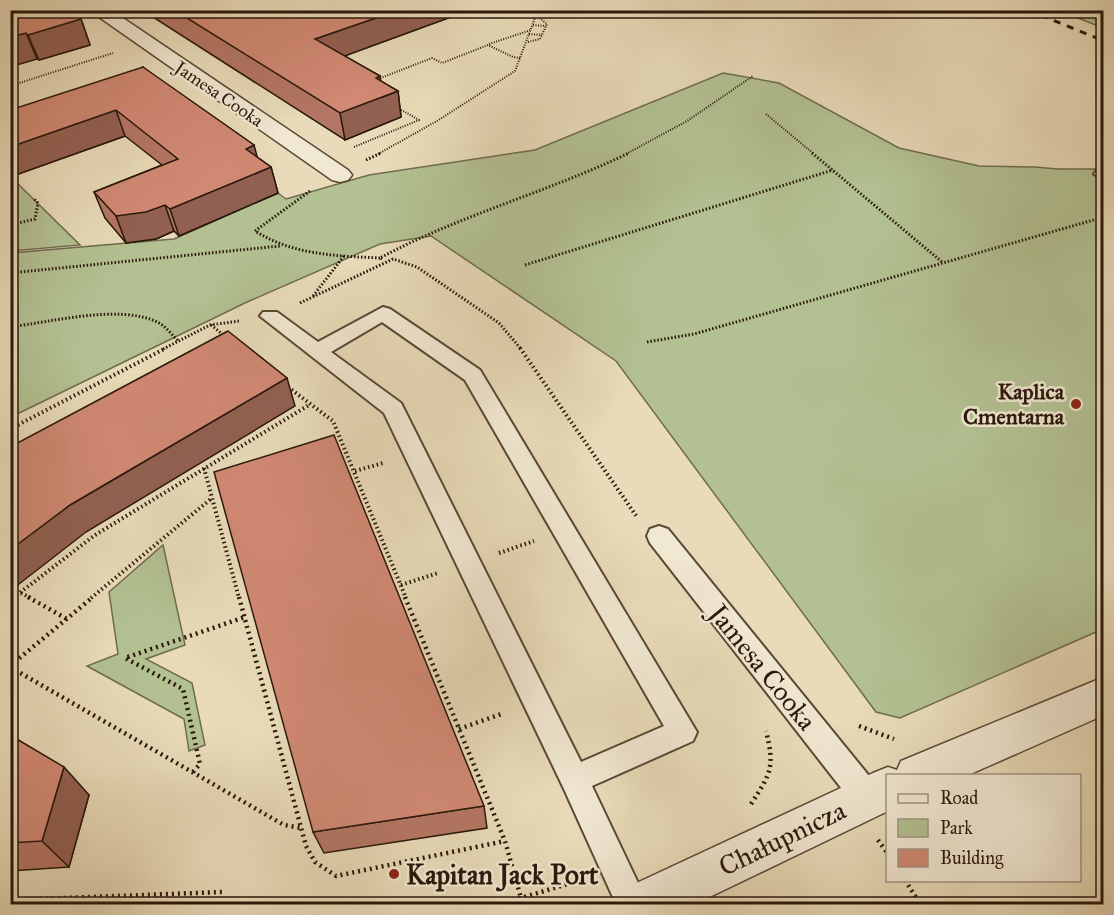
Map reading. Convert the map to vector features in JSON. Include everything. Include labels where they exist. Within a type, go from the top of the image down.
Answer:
[{"type":"street","name":"Jamesa Cooka","points":[[98,10],[340,176]]},
{"type":"street","points":[[921,774],[1104,695]]},
{"type":"street","name":"Chałupnicza","points":[[645,904],[877,792]]},
{"type":"lane","points":[[318,351],[382,313],[473,375],[683,732],[574,779]]},
{"type":"lane","points":[[270,316],[393,408],[536,700],[632,904]]},
{"type":"lane","name":"Jamesa Cooka","points":[[658,537],[877,792]]},
{"type":"path","points":[[281,245],[255,231],[285,207],[317,186],[328,184],[352,167],[411,138],[463,106],[496,80],[515,71],[538,10]]},
{"type":"path","points":[[537,16],[546,26]]},
{"type":"path","points":[[533,25],[546,26]]},
{"type":"path","points":[[527,43],[540,39],[546,26]]},
{"type":"path","points":[[371,82],[432,58],[442,63],[531,30]]},
{"type":"path","points":[[529,34],[542,35]]},
{"type":"path","points":[[488,45],[513,57],[521,58]]},
{"type":"path","points":[[10,86],[119,51]]},
{"type":"path","points":[[380,258],[398,247],[474,214],[645,146],[704,112],[753,76]]},
{"type":"path","points":[[344,151],[418,120],[390,103]]},
{"type":"path","points":[[766,114],[942,262]]},
{"type":"path","points":[[525,265],[833,170]]},
{"type":"path","points":[[10,225],[35,219],[38,203],[33,198]]},
{"type":"path","points":[[647,342],[694,334],[1104,217]]},
{"type":"path","points":[[10,273],[281,245],[344,256],[380,258],[385,261]]},
{"type":"path","points":[[311,298],[344,256]]},
{"type":"path","points":[[10,429],[210,324],[270,316],[393,259],[417,267],[499,323],[531,361],[646,532],[658,537]]},
{"type":"path","points":[[10,327],[109,316],[140,317],[158,323],[178,341]]},
{"type":"path","points":[[210,324],[231,342]]},
{"type":"path","points":[[286,385],[309,405],[333,421],[337,429],[505,841],[520,898]]},
{"type":"path","points":[[10,601],[95,535],[309,405]]},
{"type":"path","points":[[204,468],[301,828],[308,852],[316,866],[336,876],[505,841]]},
{"type":"path","points":[[212,498],[10,666],[284,825],[301,828]]},
{"type":"path","points":[[21,593],[67,619]]},
{"type":"path","points":[[193,772],[200,764],[183,689],[125,658],[245,617]]},
{"type":"path","points":[[459,729],[536,700]]},
{"type":"path","points":[[747,808],[764,784],[773,758],[766,728]]},
{"type":"path","points":[[878,839],[886,851]]},
{"type":"path","points":[[906,882],[920,904]]},
{"type":"path","points":[[483,904],[520,898],[568,883]]},
{"type":"path","points":[[10,900],[70,901],[222,892]]},
{"type":"green space","points":[[1060,11],[1103,11],[1103,28]]},
{"type":"green space","points":[[723,73],[779,83],[899,148],[979,166],[1103,169],[1103,629],[900,718],[876,712],[616,361],[431,236],[380,244],[247,302],[11,417],[11,253],[174,239],[278,193],[286,199],[369,175],[535,150]]},
{"type":"green space","points":[[13,179],[80,245],[11,251],[10,180]]},
{"type":"green space","points":[[163,545],[185,645],[146,659],[192,683],[205,745],[189,751],[184,719],[87,666],[118,654],[109,592]]},
{"type":"building","points":[[10,10],[69,10],[81,19],[28,35],[26,33],[10,37]]},
{"type":"building","points":[[174,10],[399,10],[315,39],[380,76],[376,78],[398,91],[340,113]]},
{"type":"building","points":[[143,67],[254,145],[246,149],[271,167],[170,209],[165,205],[146,212],[116,216],[94,192],[178,159],[116,110],[10,147],[10,110]]},
{"type":"building","points":[[228,331],[287,378],[70,505],[10,550],[10,447]]},
{"type":"building","points":[[334,435],[484,806],[313,832],[214,472]]},
{"type":"building","points":[[10,735],[64,767],[42,841],[10,843]]},
{"type":"railway","points":[[1028,10],[1104,41]]},
{"type":"place","name":"Kaplica Cmentarna","points":[[1076,404]]},
{"type":"place","name":"Kapitan Jack Port","points":[[394,874]]}]
